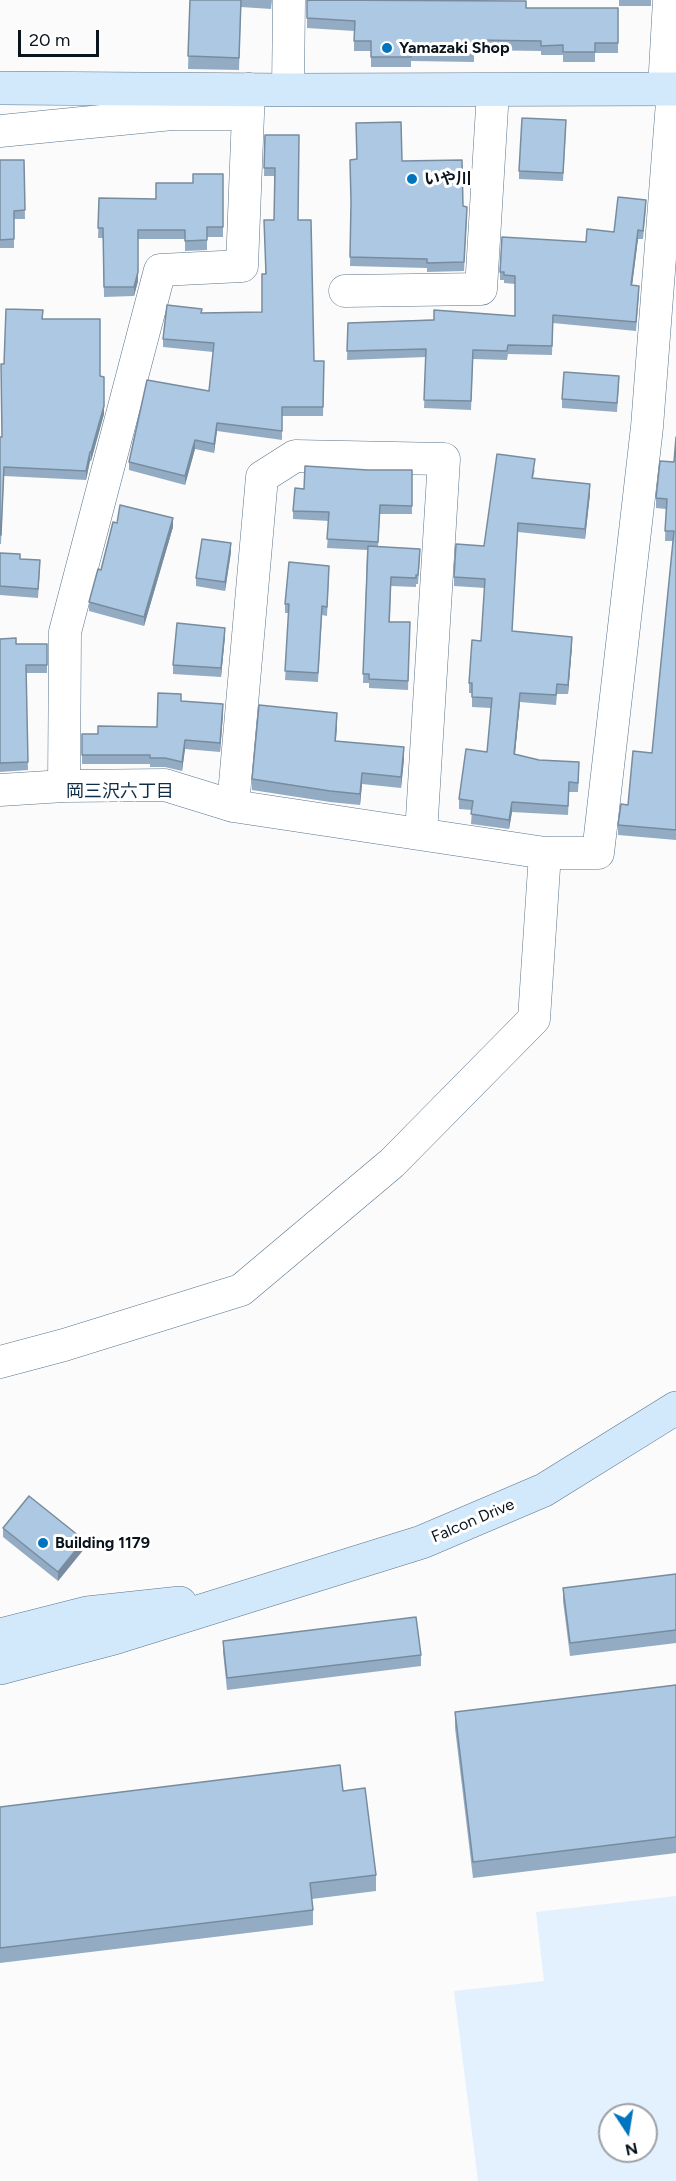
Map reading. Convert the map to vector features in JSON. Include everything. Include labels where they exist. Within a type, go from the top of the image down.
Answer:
[{"type":"street","points":[[288,90],[289,0]]},
{"type":"street","points":[[0,790],[64,786],[165,785],[234,806],[545,853],[598,853],[647,427],[671,89],[669,0]]},
{"type":"street","points":[[0,88],[249,102]]},
{"type":"street","points":[[0,131],[172,114],[249,102],[288,90],[671,89]]},
{"type":"street","points":[[345,291],[481,289],[493,91]]},
{"type":"street","points":[[64,786],[65,632],[160,270],[242,266],[249,102]]},
{"type":"street","points":[[234,806],[262,477],[295,456],[444,459],[421,834]]},
{"type":"street","points":[[0,1362],[64,1345],[241,1290],[392,1163],[534,1019],[545,853]]},
{"type":"street","name":"Falcon Drive","points":[[0,1668],[114,1638],[422,1542],[544,1490],[676,1408]]},
{"type":"street","name":"Falcon Drive","points":[[0,1635],[87,1613],[253,1595]]},
{"type":"shaded area","points":[[676,1896],[676,2181],[478,2181],[454,1991],[544,1981],[536,1912]]},
{"type":"building","points":[[190,0],[241,0],[239,58],[188,56]]},
{"type":"building","points":[[307,0],[526,1],[526,8],[618,8],[618,43],[595,43],[595,52],[563,52],[563,45],[541,46],[541,41],[474,40],[474,52],[411,51],[411,57],[371,57],[371,41],[354,41],[355,21],[307,18]]},
{"type":"building","points":[[522,118],[566,120],[563,173],[519,171]]},
{"type":"building","points":[[401,122],[402,161],[462,160],[463,206],[467,207],[464,262],[427,263],[427,259],[350,257],[350,160],[357,159],[356,123]]},
{"type":"building","points":[[265,135],[299,135],[298,220],[311,220],[314,361],[324,361],[323,407],[282,407],[282,431],[217,423],[214,444],[195,440],[185,476],[129,462],[147,380],[209,391],[214,343],[163,339],[167,305],[202,309],[201,313],[262,312],[262,274],[266,274],[264,220],[274,220],[275,168],[264,168]]},
{"type":"building","points":[[0,160],[24,160],[25,210],[14,211],[14,239],[0,240]]},
{"type":"building","points":[[193,174],[223,174],[223,227],[207,227],[207,240],[185,241],[185,230],[138,230],[138,272],[134,287],[104,287],[103,228],[98,228],[99,198],[156,199],[156,183],[193,183]]},
{"type":"building","points":[[618,197],[646,200],[643,231],[638,230],[631,285],[639,286],[636,322],[553,315],[552,346],[508,345],[507,351],[473,350],[471,401],[424,400],[426,349],[347,351],[348,323],[434,320],[434,310],[515,316],[515,276],[504,275],[504,272],[500,272],[502,237],[586,242],[587,229],[614,232]]},
{"type":"building","points":[[6,309],[43,310],[42,319],[100,319],[100,376],[104,377],[104,406],[86,471],[4,467],[0,535],[1,364],[4,364]]},
{"type":"building","points":[[564,372],[619,376],[617,403],[562,399]]},
{"type":"building","points":[[676,437],[676,830],[618,825],[621,804],[628,805],[633,751],[652,753],[674,531],[665,531],[667,499],[656,498],[660,461],[674,462]]},
{"type":"building","points":[[497,454],[535,459],[532,478],[590,484],[585,529],[518,523],[512,631],[572,637],[568,685],[557,684],[556,695],[520,693],[514,754],[539,760],[579,762],[578,783],[569,782],[568,806],[512,802],[509,820],[471,814],[473,801],[459,799],[466,749],[487,752],[492,698],[472,697],[472,683],[469,683],[472,640],[481,641],[485,579],[454,577],[456,544],[484,546]]},
{"type":"building","points":[[305,466],[412,470],[412,506],[380,505],[378,542],[327,539],[329,512],[293,511],[295,488],[304,489]]},
{"type":"building","points":[[120,505],[173,518],[144,617],[89,602],[98,569],[101,570],[113,522],[117,523]]},
{"type":"building","points":[[202,539],[231,543],[225,582],[196,578]]},
{"type":"building","points":[[368,546],[420,549],[416,578],[391,577],[389,622],[410,622],[408,681],[369,679],[369,674],[363,674]]},
{"type":"building","points":[[0,553],[20,554],[20,559],[40,560],[38,589],[0,586]]},
{"type":"building","points":[[289,562],[329,566],[327,607],[322,606],[318,673],[285,671],[289,604],[285,604]]},
{"type":"building","points":[[177,623],[225,628],[221,668],[173,665]]},
{"type":"building","points":[[16,638],[16,644],[47,644],[47,665],[26,665],[28,762],[0,763],[0,639]]},
{"type":"building","points":[[158,693],[181,694],[181,701],[223,704],[220,743],[185,740],[182,762],[165,758],[150,758],[150,755],[82,755],[82,734],[98,734],[98,726],[157,727]]},
{"type":"building","points":[[259,705],[337,713],[335,741],[404,747],[401,777],[362,773],[360,794],[252,779]]},
{"type":"building","name":"Building 1179","points":[[29,1496],[84,1540],[58,1572],[3,1528]]},
{"type":"building","points":[[676,1574],[676,1630],[570,1643],[563,1588]]},
{"type":"building","points":[[416,1617],[421,1655],[227,1678],[223,1641]]},
{"type":"building","points":[[676,1685],[676,1837],[473,1862],[455,1712]]},
{"type":"building","points":[[340,1765],[343,1791],[365,1788],[376,1875],[310,1883],[313,1910],[0,1948],[0,1807]]},
{"type":"place","name":"Yamazaki Shop","points":[[387,48]]},
{"type":"place","name":"いや川","points":[[412,179]]},
{"type":"place","name":"Building 1179","points":[[43,1543]]},
{"type":"district","name":"岡三沢六丁目","points":[[120,792]]}]
